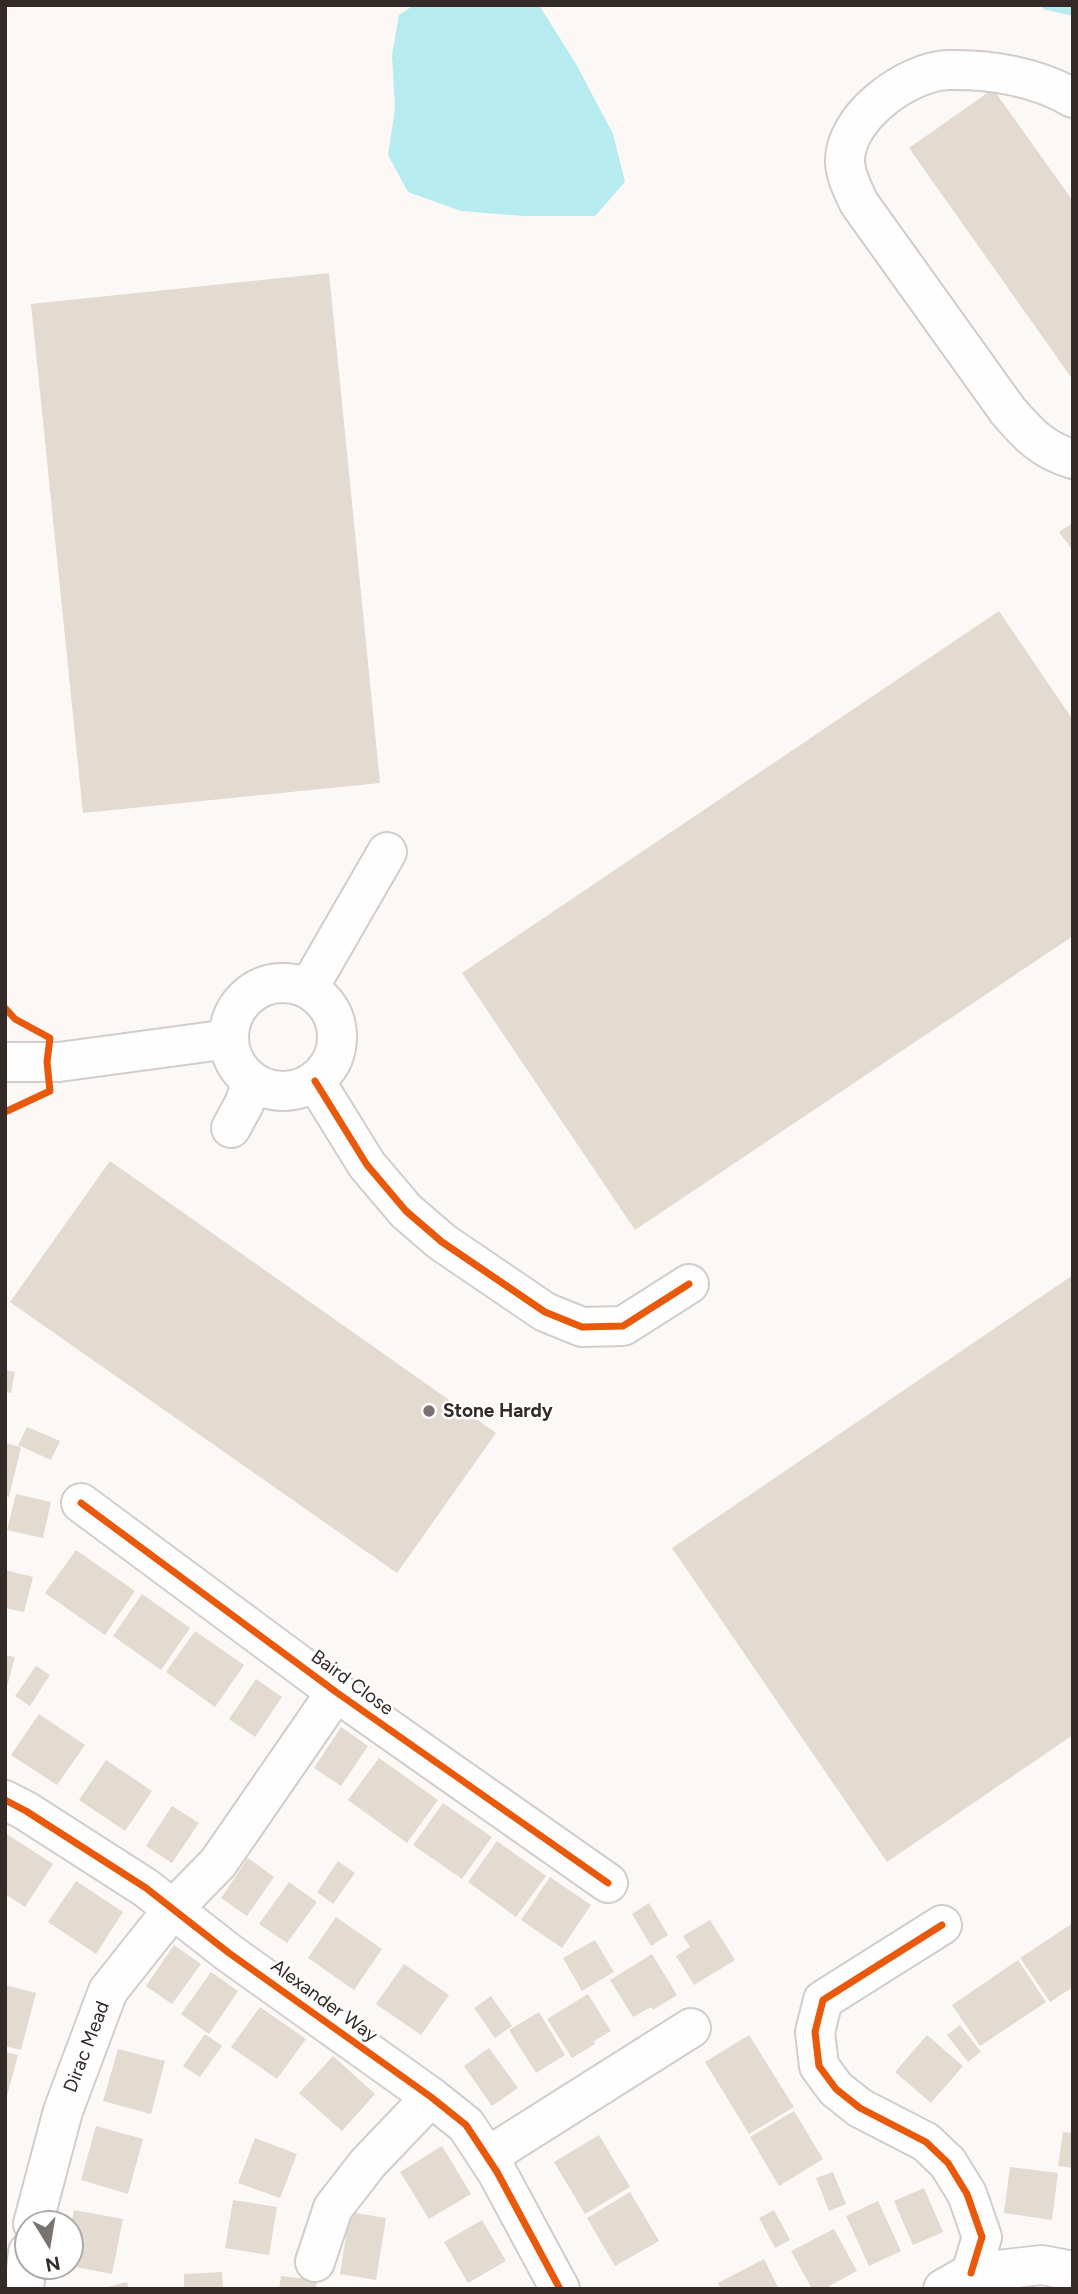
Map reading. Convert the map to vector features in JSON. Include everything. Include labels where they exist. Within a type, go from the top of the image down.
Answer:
[{"type":"street","points":[[1073,98],[1032,81],[987,72],[946,70],[917,77],[883,98],[859,121],[849,140],[845,162],[848,179],[859,203],[1007,411],[1029,436],[1052,453],[1073,459]]},
{"type":"street","points":[[308,989],[387,852]]},
{"type":"street","points":[[290,983],[308,989],[321,998],[331,1011],[337,1026],[334,1056],[326,1070],[315,1081],[300,1089],[283,1091],[252,1081],[240,1069],[232,1055],[229,1039],[232,1020],[240,1004],[254,991],[271,984],[290,983]]},
{"type":"street","points":[[5,1062],[59,1062],[229,1039]]},
{"type":"street","points":[[231,1128],[252,1081]]},
{"type":"street","points":[[315,1081],[367,1165],[406,1211],[442,1242],[545,1312],[582,1328],[622,1326],[689,1284]]},
{"type":"street","name":"Baird Close","points":[[81,1503],[336,1692],[608,1883]]},
{"type":"street","name":"Dirac Mead","points":[[37,2210],[63,2111],[108,1992],[173,1909],[218,1863],[336,1692]]},
{"type":"street","name":"Alexander Way","points":[[5,1800],[146,1888],[240,1961],[431,2096],[466,2125],[536,2241],[560,2289]]},
{"type":"street","points":[[942,1925],[823,2000],[815,2032],[819,2066],[836,2089],[860,2108],[926,2142],[948,2163],[967,2194],[982,2237],[957,2281]]},
{"type":"street","points":[[487,2157],[691,2028]]},
{"type":"street","points":[[315,2262],[333,2208],[368,2163],[431,2096]]},
{"type":"street","points":[[957,2281],[1042,2265],[1073,2271]]},
{"type":"water","points":[[414,5],[539,5],[576,64],[613,134],[625,182],[595,216],[523,216],[461,211],[408,192],[388,155],[395,109],[392,55],[399,15]]},
{"type":"building","points":[[993,89],[1073,201],[1073,380],[909,148]]},
{"type":"building","points":[[329,273],[380,783],[83,813],[31,304]]},
{"type":"building","points":[[1073,523],[1073,551],[1059,532]]},
{"type":"building","points":[[999,611],[1073,720],[1073,936],[635,1230],[462,973]]},
{"type":"building","points":[[110,1161],[496,1433],[397,1573],[10,1302]]},
{"type":"building","points":[[1073,1275],[1073,1735],[887,1862],[672,1548]]},
{"type":"building","points":[[5,1370],[15,1372],[11,1393],[5,1392]]},
{"type":"building","points":[[27,1427],[60,1441],[51,1460],[18,1445]]},
{"type":"building","points":[[5,1443],[21,1447],[9,1497],[5,1496]]},
{"type":"building","points":[[16,1494],[51,1502],[43,1538],[7,1530]]},
{"type":"building","points":[[76,1550],[135,1591],[105,1635],[45,1593]]},
{"type":"building","points":[[5,1570],[33,1577],[24,1612],[5,1608]]},
{"type":"building","points":[[142,1594],[190,1628],[161,1670],[113,1636]]},
{"type":"building","points":[[195,1631],[244,1665],[215,1707],[166,1672]]},
{"type":"building","points":[[5,1655],[15,1657],[6,1690],[5,1689]]},
{"type":"building","points":[[36,1666],[50,1675],[30,1706],[15,1696]]},
{"type":"building","points":[[256,1679],[282,1697],[255,1737],[229,1719]]},
{"type":"building","points":[[39,1714],[85,1745],[57,1785],[11,1755]]},
{"type":"building","points":[[341,1727],[368,1746],[341,1786],[314,1768]]},
{"type":"building","points":[[379,1758],[438,1800],[407,1843],[348,1800]]},
{"type":"building","points":[[106,1760],[152,1791],[125,1831],[79,1800]]},
{"type":"building","points":[[443,1803],[492,1837],[462,1879],[413,1845]]},
{"type":"building","points":[[172,1806],[199,1823],[172,1863],[146,1846]]},
{"type":"building","points":[[5,1833],[53,1864],[25,1907],[5,1894]]},
{"type":"building","points":[[497,1841],[546,1876],[516,1917],[468,1882]]},
{"type":"building","points":[[248,1858],[274,1877],[247,1916],[221,1898]]},
{"type":"building","points":[[338,1861],[355,1873],[333,1904],[317,1892]]},
{"type":"building","points":[[550,1877],[591,1905],[562,1948],[521,1920]]},
{"type":"building","points":[[76,1881],[123,1912],[96,1954],[48,1922]]},
{"type":"building","points":[[289,1882],[317,1902],[287,1943],[259,1924]]},
{"type":"building","points":[[649,1903],[668,1935],[651,1946],[632,1914]]},
{"type":"building","points":[[336,1917],[382,1949],[354,1990],[308,1958]]},
{"type":"building","points":[[710,1920],[735,1960],[694,1985],[676,1956],[690,1947],[683,1936]]},
{"type":"building","points":[[1073,1923],[1073,1987],[1050,2002],[1020,1958]]},
{"type":"building","points":[[595,1940],[614,1972],[582,1991],[563,1958]]},
{"type":"building","points":[[174,1945],[201,1964],[172,2004],[146,1986]]},
{"type":"building","points":[[652,1954],[677,1995],[653,2010],[651,2007],[633,2017],[610,1980]]},
{"type":"building","points":[[1018,1960],[1046,2002],[980,2046],[952,2005]]},
{"type":"building","points":[[404,1964],[449,1995],[421,2035],[376,2004]]},
{"type":"building","points":[[211,1972],[238,1991],[209,2034],[181,2014]]},
{"type":"building","points":[[5,1985],[36,1993],[21,2050],[5,2046]]},
{"type":"building","points":[[588,1994],[611,2031],[572,2058],[547,2019]]},
{"type":"building","points":[[491,1996],[512,2026],[495,2038],[474,2008]]},
{"type":"building","points":[[260,2007],[306,2039],[277,2079],[231,2047]]},
{"type":"building","points":[[539,2012],[565,2055],[536,2073],[509,2030]]},
{"type":"building","points":[[960,2025],[981,2052],[968,2062],[947,2035]]},
{"type":"building","points":[[205,2034],[222,2046],[200,2077],[183,2066]]},
{"type":"building","points":[[749,2035],[794,2107],[749,2134],[705,2062]]},
{"type":"building","points":[[927,2035],[963,2066],[931,2103],[895,2072]]},
{"type":"building","points":[[489,2048],[518,2088],[492,2106],[464,2066]]},
{"type":"building","points":[[118,2049],[165,2061],[151,2114],[103,2101]]},
{"type":"building","points":[[5,2052],[18,2055],[6,2100],[5,2099]]},
{"type":"building","points":[[333,2056],[375,2094],[342,2131],[299,2093]]},
{"type":"building","points":[[794,2111],[823,2159],[779,2186],[750,2137]]},
{"type":"building","points":[[96,2126],[143,2139],[128,2194],[81,2180]]},
{"type":"building","points":[[1063,2132],[1073,2133],[1073,2168],[1058,2166]]},
{"type":"building","points":[[599,2135],[630,2187],[585,2214],[554,2162]]},
{"type":"building","points":[[255,2138],[297,2154],[280,2198],[238,2183]]},
{"type":"building","points":[[442,2146],[471,2194],[429,2219],[400,2172]]},
{"type":"building","points":[[1010,2167],[1058,2173],[1052,2220],[1004,2213]]},
{"type":"building","points":[[833,2172],[846,2204],[829,2211],[816,2178]]},
{"type":"building","points":[[924,2188],[943,2232],[913,2245],[894,2201]]},
{"type":"building","points":[[630,2192],[659,2241],[615,2266],[587,2218]]},
{"type":"building","points":[[233,2200],[277,2207],[269,2255],[225,2248]]},
{"type":"building","points":[[878,2201],[901,2251],[869,2266],[846,2216]]},
{"type":"building","points":[[774,2210],[790,2240],[775,2248],[759,2218]]},
{"type":"building","points":[[84,2212],[123,2219],[112,2274],[84,2269]]},
{"type":"building","points":[[350,2212],[386,2218],[376,2280],[340,2274]]},
{"type":"building","points":[[482,2220],[506,2261],[468,2283],[444,2242]]},
{"type":"building","points":[[834,2229],[857,2271],[824,2289],[812,2289],[791,2251]]},
{"type":"building","points":[[764,2259],[779,2289],[721,2289],[718,2283]]},
{"type":"building","points":[[222,2272],[223,2289],[184,2289],[184,2274]]},
{"type":"building","points":[[281,2276],[317,2280],[316,2289],[279,2289]]},
{"type":"building","points":[[127,2282],[129,2289],[103,2289],[103,2288]]},
{"type":"waterway","points":[[1047,5],[1073,11]]},
{"type":"cycle path","points":[[5,1008],[15,1019],[50,1038],[47,1062],[50,1091],[5,1112]]},
{"type":"cycle path","points":[[315,1081],[367,1165],[406,1211],[442,1242],[545,1312],[582,1327],[623,1326],[689,1284]]},
{"type":"cycle path","points":[[81,1503],[336,1692],[608,1883]]},
{"type":"cycle path","points":[[5,1800],[146,1888],[229,1953],[431,2097],[466,2125],[497,2172],[560,2289]]},
{"type":"cycle path","points":[[942,1925],[823,2000],[815,2032],[819,2066],[836,2089],[860,2108],[926,2142],[948,2163],[967,2194],[982,2237],[971,2273]]},
{"type":"place","name":"Stone Hardy","points":[[429,1411]]}]
